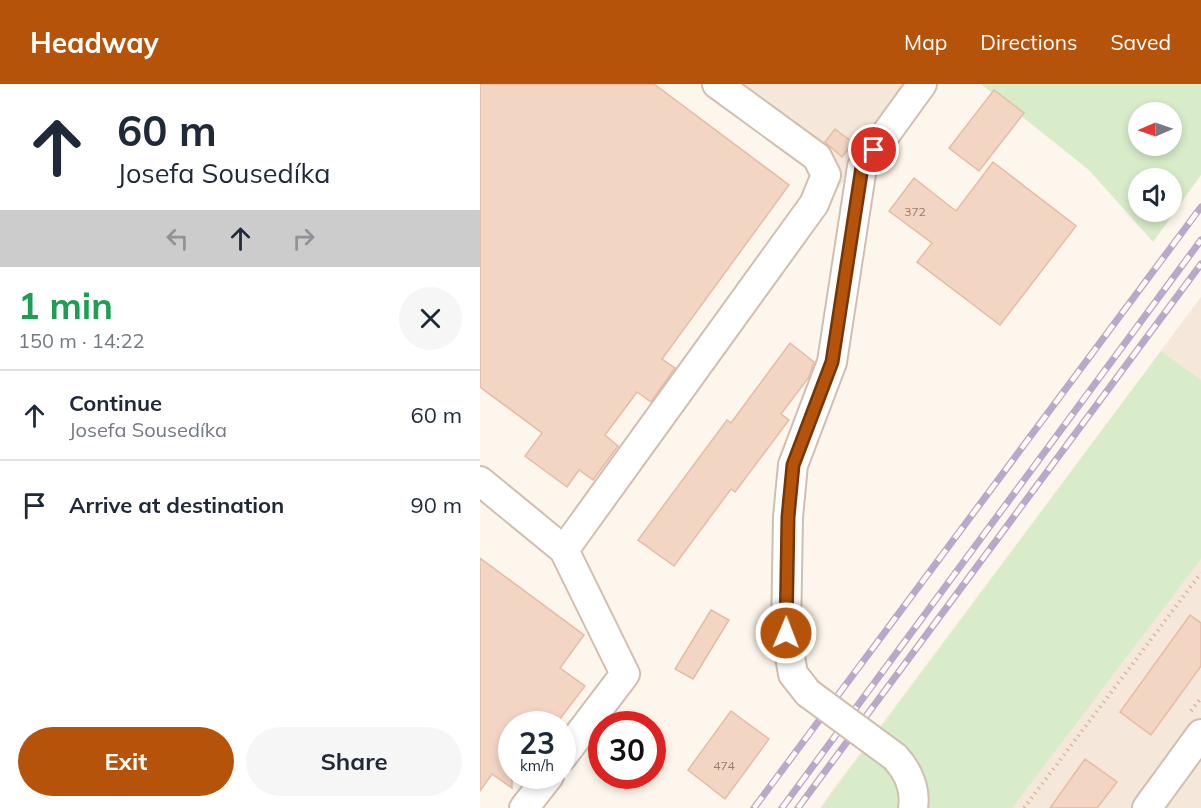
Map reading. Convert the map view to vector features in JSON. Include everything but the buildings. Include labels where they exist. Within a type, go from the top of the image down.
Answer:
[{"type":"street","points":[[564,550],[814,204],[826,175],[817,157],[717,84]]},
{"type":"street","points":[[914,808],[911,783],[895,757],[808,693],[793,674],[786,633],[788,517],[793,465],[832,362],[862,167],[922,84]]},
{"type":"street","points":[[480,481],[564,550],[625,674],[576,739]]},
{"type":"street","points":[[1147,808],[1201,734]]},
{"type":"street","points":[[524,808],[539,789]]},
{"type":"path","points":[[1024,808],[1201,573]]},
{"type":"shaded area","points":[[719,84],[931,84],[832,195],[781,124]]},
{"type":"shaded area","points":[[1201,297],[1201,808],[820,808],[834,788]]},
{"type":"green space","points":[[981,84],[1201,84],[1201,175],[1182,202],[1182,168],[1128,168],[1128,214],[1089,170]]},
{"type":"green space","points":[[1135,222],[1167,222],[1153,242]]},
{"type":"green space","points":[[1161,351],[1201,380],[1201,559],[1012,808],[821,808]]},
{"type":"railway","points":[[754,808],[1201,207]]},
{"type":"railway","points":[[782,808],[1201,240]]},
{"type":"railway","points":[[798,808],[1201,264]]},
{"type":"route","points":[[786,633],[788,517],[793,465],[832,362],[862,167],[874,150]]}]
